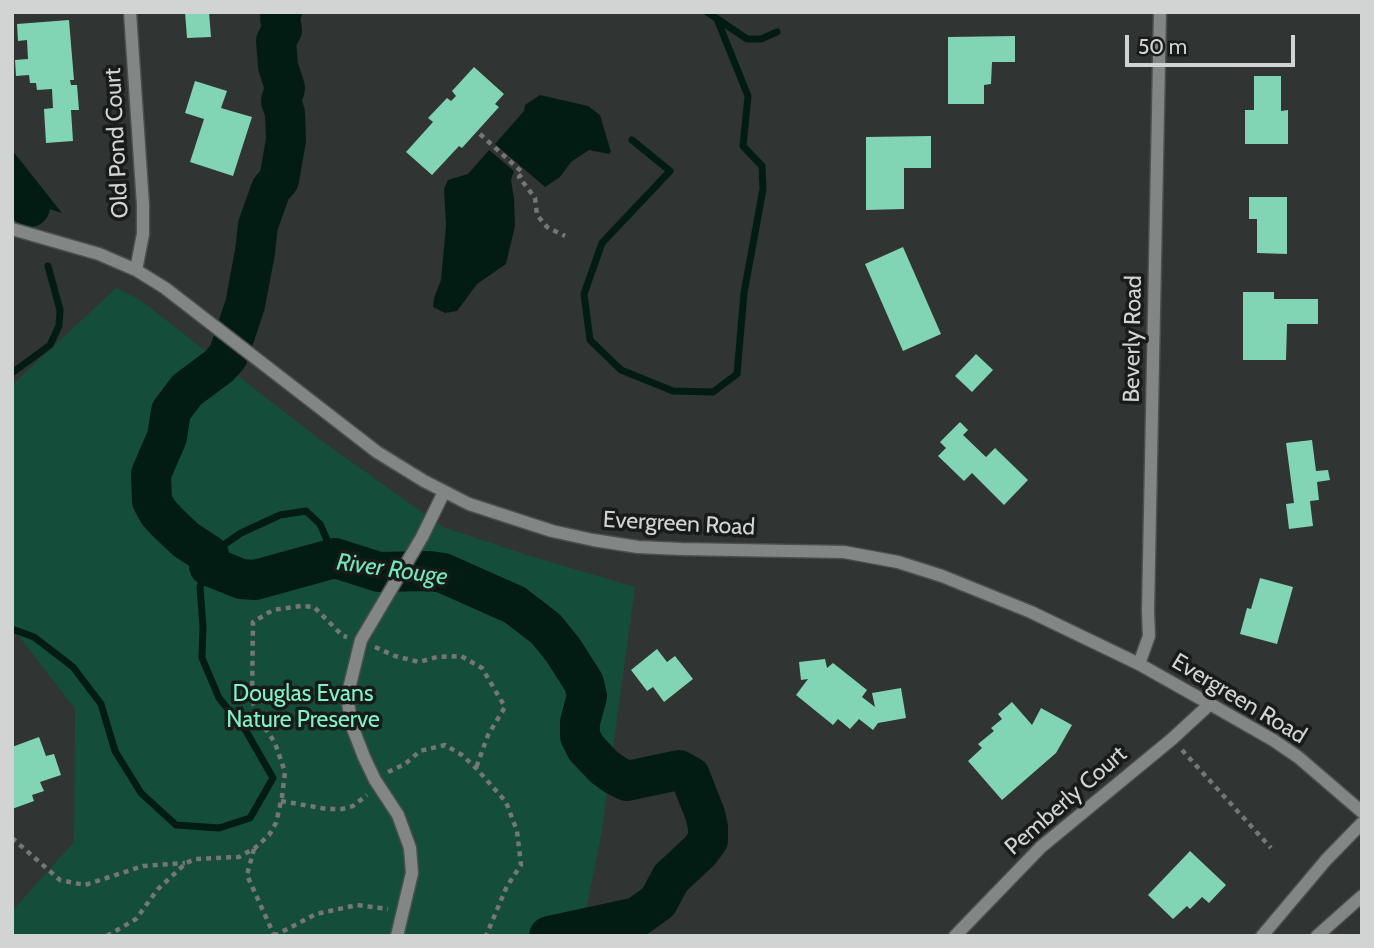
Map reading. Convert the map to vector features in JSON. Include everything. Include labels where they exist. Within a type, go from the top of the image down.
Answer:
[{"type":"street","name":"Old Pond Court","points":[[130,12],[144,205],[143,234],[136,270]]},
{"type":"street","name":"Beverly Road","points":[[1139,664],[1149,636],[1160,12]]},
{"type":"street","name":"Evergreen Road","points":[[12,229],[99,254],[136,270],[198,313],[377,452],[444,492],[497,514],[593,540],[638,547],[844,552],[898,562],[942,576],[1031,612],[1139,664],[1273,740],[1298,757],[1362,812]]},
{"type":"street","points":[[397,936],[412,873],[410,848],[398,815],[375,780],[352,726],[347,697],[361,640],[422,537],[444,492]]},
{"type":"street","name":"Pemberly Court","points":[[955,936],[1041,847],[1172,739],[1210,704]]},
{"type":"street","points":[[1262,936],[1319,868],[1362,823]]},
{"type":"street","points":[[1317,936],[1362,896]]},
{"type":"path","points":[[480,134],[523,173],[519,177],[535,198],[537,215],[547,227],[565,236]]},
{"type":"path","points":[[107,936],[136,919],[158,889],[186,863],[195,859],[239,857],[255,848],[269,835],[276,823],[285,772],[275,743],[260,720],[252,700],[253,622],[273,610],[314,607],[343,636],[361,640],[395,656],[419,662],[437,657],[461,656],[482,668],[505,707],[488,735],[476,768]]},
{"type":"path","points":[[1172,739],[1271,848]]},
{"type":"path","points":[[281,801],[342,809],[353,806],[363,798],[379,775],[405,764],[420,751],[445,745],[462,755],[506,802],[517,831],[521,865],[507,886],[486,936]]},
{"type":"path","points":[[12,838],[60,880],[85,885],[144,866],[186,863]]},
{"type":"path","points":[[255,848],[247,876],[274,936],[316,914],[357,905],[403,911]]},
{"type":"green space","name":"Douglas Evans Nature Preserve","points":[[116,288],[140,300],[322,441],[443,527],[635,587],[602,830],[581,936],[12,936],[12,911],[74,842],[75,709],[12,627],[12,385]]},
{"type":"shaded area","points":[[540,95],[588,106],[600,115],[611,152],[609,154],[589,150],[571,162],[560,177],[545,187],[495,144],[524,111],[525,105]]},
{"type":"shaded area","points":[[12,150],[62,213],[12,197]]},
{"type":"shaded area","points":[[489,150],[514,171],[511,180],[515,226],[506,264],[477,284],[457,311],[445,313],[433,307],[441,280],[446,226],[444,189],[448,180],[468,174]]},
{"type":"building","points":[[185,12],[209,12],[211,37],[187,38]]},
{"type":"building","points":[[69,20],[74,80],[70,80],[71,85],[77,85],[79,110],[71,110],[73,141],[46,143],[44,109],[53,108],[52,89],[37,90],[36,83],[30,83],[29,75],[16,76],[15,60],[28,59],[27,40],[18,41],[17,24]]},
{"type":"building","points":[[1015,36],[1015,62],[992,62],[991,84],[984,85],[984,104],[948,104],[948,37]]},
{"type":"building","points":[[474,67],[504,94],[495,104],[499,107],[462,148],[459,146],[432,175],[406,152],[433,122],[428,118],[447,98],[451,101],[456,96],[452,91]]},
{"type":"building","points":[[1254,76],[1281,76],[1281,111],[1288,110],[1288,144],[1245,144],[1245,110],[1254,110]]},
{"type":"building","points":[[195,81],[227,91],[221,108],[252,117],[233,176],[190,162],[204,119],[185,113]]},
{"type":"building","points":[[931,136],[931,168],[904,168],[904,209],[866,210],[866,137]]},
{"type":"building","points":[[1249,197],[1287,197],[1287,254],[1257,253],[1257,219],[1249,219]]},
{"type":"building","points":[[903,247],[941,334],[903,351],[865,264]]},
{"type":"building","points":[[1243,292],[1274,292],[1274,299],[1318,299],[1318,324],[1287,324],[1286,360],[1243,360]]},
{"type":"building","points":[[976,354],[993,370],[972,392],[955,376]]},
{"type":"building","points":[[960,422],[968,430],[963,435],[986,457],[995,448],[1028,480],[1004,505],[972,473],[964,481],[938,456],[946,448],[940,442]]},
{"type":"building","points":[[1312,440],[1316,471],[1328,470],[1330,480],[1317,482],[1319,500],[1310,501],[1313,526],[1289,529],[1286,504],[1294,503],[1286,443]]},
{"type":"building","points":[[1260,578],[1293,587],[1277,644],[1240,634],[1247,608],[1251,609]]},
{"type":"building","points":[[657,649],[667,662],[675,656],[693,679],[664,702],[653,687],[647,691],[631,670]]},
{"type":"building","points":[[825,659],[827,668],[833,663],[867,690],[862,697],[875,707],[872,693],[901,688],[906,718],[878,723],[873,730],[859,719],[850,729],[838,719],[833,725],[796,695],[808,679],[801,680],[799,662]]},
{"type":"building","points":[[1012,702],[1032,725],[1041,708],[1072,725],[1056,753],[1002,800],[968,761],[982,748],[978,744],[994,731],[991,728],[1002,719],[998,714]]},
{"type":"building","points":[[39,737],[46,756],[54,754],[61,775],[40,782],[44,791],[32,795],[34,801],[12,809],[12,747]]},
{"type":"building","points":[[1190,851],[1226,885],[1209,903],[1202,897],[1190,909],[1187,906],[1173,919],[1148,895]]},
{"type":"waterway","name":"River Rouge","points":[[282,12],[282,30],[276,41],[278,66],[285,88],[281,101],[285,113],[286,140],[279,180],[271,189],[258,225],[245,305],[228,356],[187,390],[171,411],[167,437],[151,474],[152,501],[167,522],[186,540],[209,555],[209,566],[241,579],[255,580],[335,558],[379,572],[443,573],[515,605],[546,629],[584,683],[587,696],[580,722],[580,736],[586,748],[604,767],[627,781],[679,770],[690,776],[705,814],[708,840],[671,878],[658,902],[637,917],[549,936]]},
{"type":"waterway","points":[[707,12],[747,39],[761,39],[777,32]]},
{"type":"waterway","points":[[632,140],[670,171],[602,243],[584,294],[590,340],[621,370],[673,391],[713,392],[737,374],[744,293],[763,189],[762,166],[743,146],[748,96],[717,19]]},
{"type":"waterway","points":[[12,191],[30,207]]},
{"type":"waterway","points":[[12,373],[50,345],[59,326],[60,310],[48,266]]},
{"type":"waterway","points":[[209,555],[241,533],[280,515],[306,511],[320,524],[335,558]]},
{"type":"waterway","points":[[12,629],[34,637],[73,667],[101,704],[115,751],[141,793],[176,825],[219,828],[250,818],[273,778],[246,731],[219,698],[202,658],[200,587],[209,566]]}]
